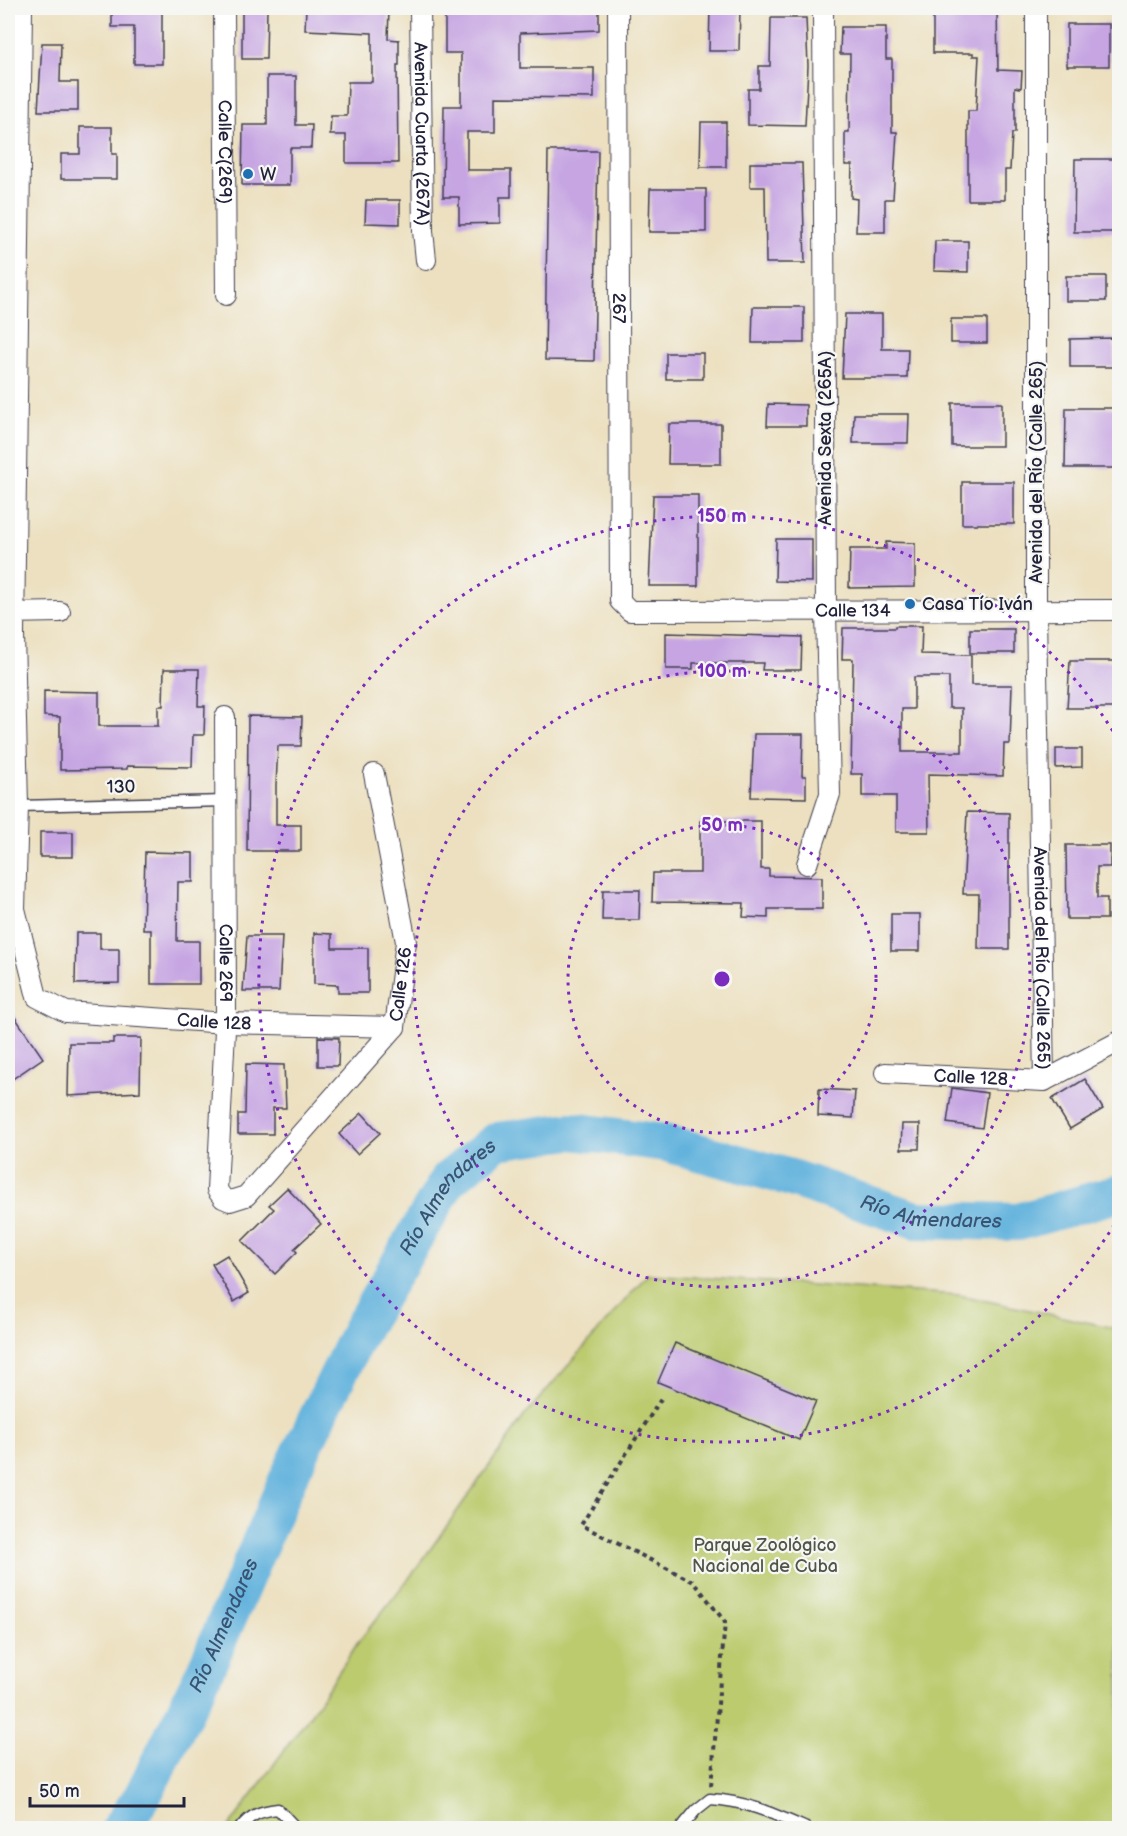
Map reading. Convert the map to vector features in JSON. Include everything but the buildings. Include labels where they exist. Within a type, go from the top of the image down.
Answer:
[{"type":"street","points":[[18,806],[12,614],[22,8]]},
{"type":"street","name":"Calle C(269)","points":[[224,8],[226,295]]},
{"type":"street","name":"Avenida Cuarta (267A)","points":[[420,8],[423,231],[426,260]]},
{"type":"street","name":"267","points":[[618,8],[620,601],[622,606]]},
{"type":"street","name":"Avenida Sexta (265A)","points":[[807,864],[830,794],[826,611],[823,8]]},
{"type":"street","name":"Avenida del Río (Calle 265)","points":[[1036,8],[1036,612],[1044,1081]]},
{"type":"street","name":"Calle 134","points":[[622,606],[630,611],[1036,612],[1119,610]]},
{"type":"street","points":[[12,614],[60,612]]},
{"type":"street","name":"Calle 269","points":[[225,717],[226,1023],[218,1190],[223,1198],[230,1202]]},
{"type":"street","name":"Calle 126","points":[[230,1202],[246,1196],[395,1026],[406,942],[374,774]]},
{"type":"street","name":"Calle 128","points":[[18,806],[15,909],[37,998],[66,1012],[226,1023],[395,1026]]},
{"type":"street","points":[[1044,1081],[1119,1041]]},
{"type":"street","name":"Calle 128","points":[[885,1073],[1044,1081]]},
{"type":"lane","name":"130","points":[[18,806],[226,801]]},
{"type":"lane","points":[[681,1828],[696,1810],[710,1799],[735,1801],[759,1807],[806,1828]]},
{"type":"lane","points":[[240,1828],[261,1810],[278,1809],[296,1828]]},
{"type":"path","points":[[661,1399],[581,1525],[694,1582],[725,1622],[710,1799]]},
{"type":"green space","name":"Parque Zoológico Nacional de Cuba","points":[[648,1274],[959,1295],[1119,1329],[1119,1828],[228,1828],[317,1705],[359,1641],[417,1568],[525,1415]]},
{"type":"waterway","name":"Río Almendares","points":[[120,1828],[142,1797],[204,1673],[289,1476],[360,1330],[449,1179],[497,1141],[571,1131],[666,1143],[788,1177],[916,1220],[1018,1222],[1120,1193]]},
{"type":"place","name":"W","points":[[248,174]]},
{"type":"place","name":"Casa Tío Iván","points":[[910,604]]}]
